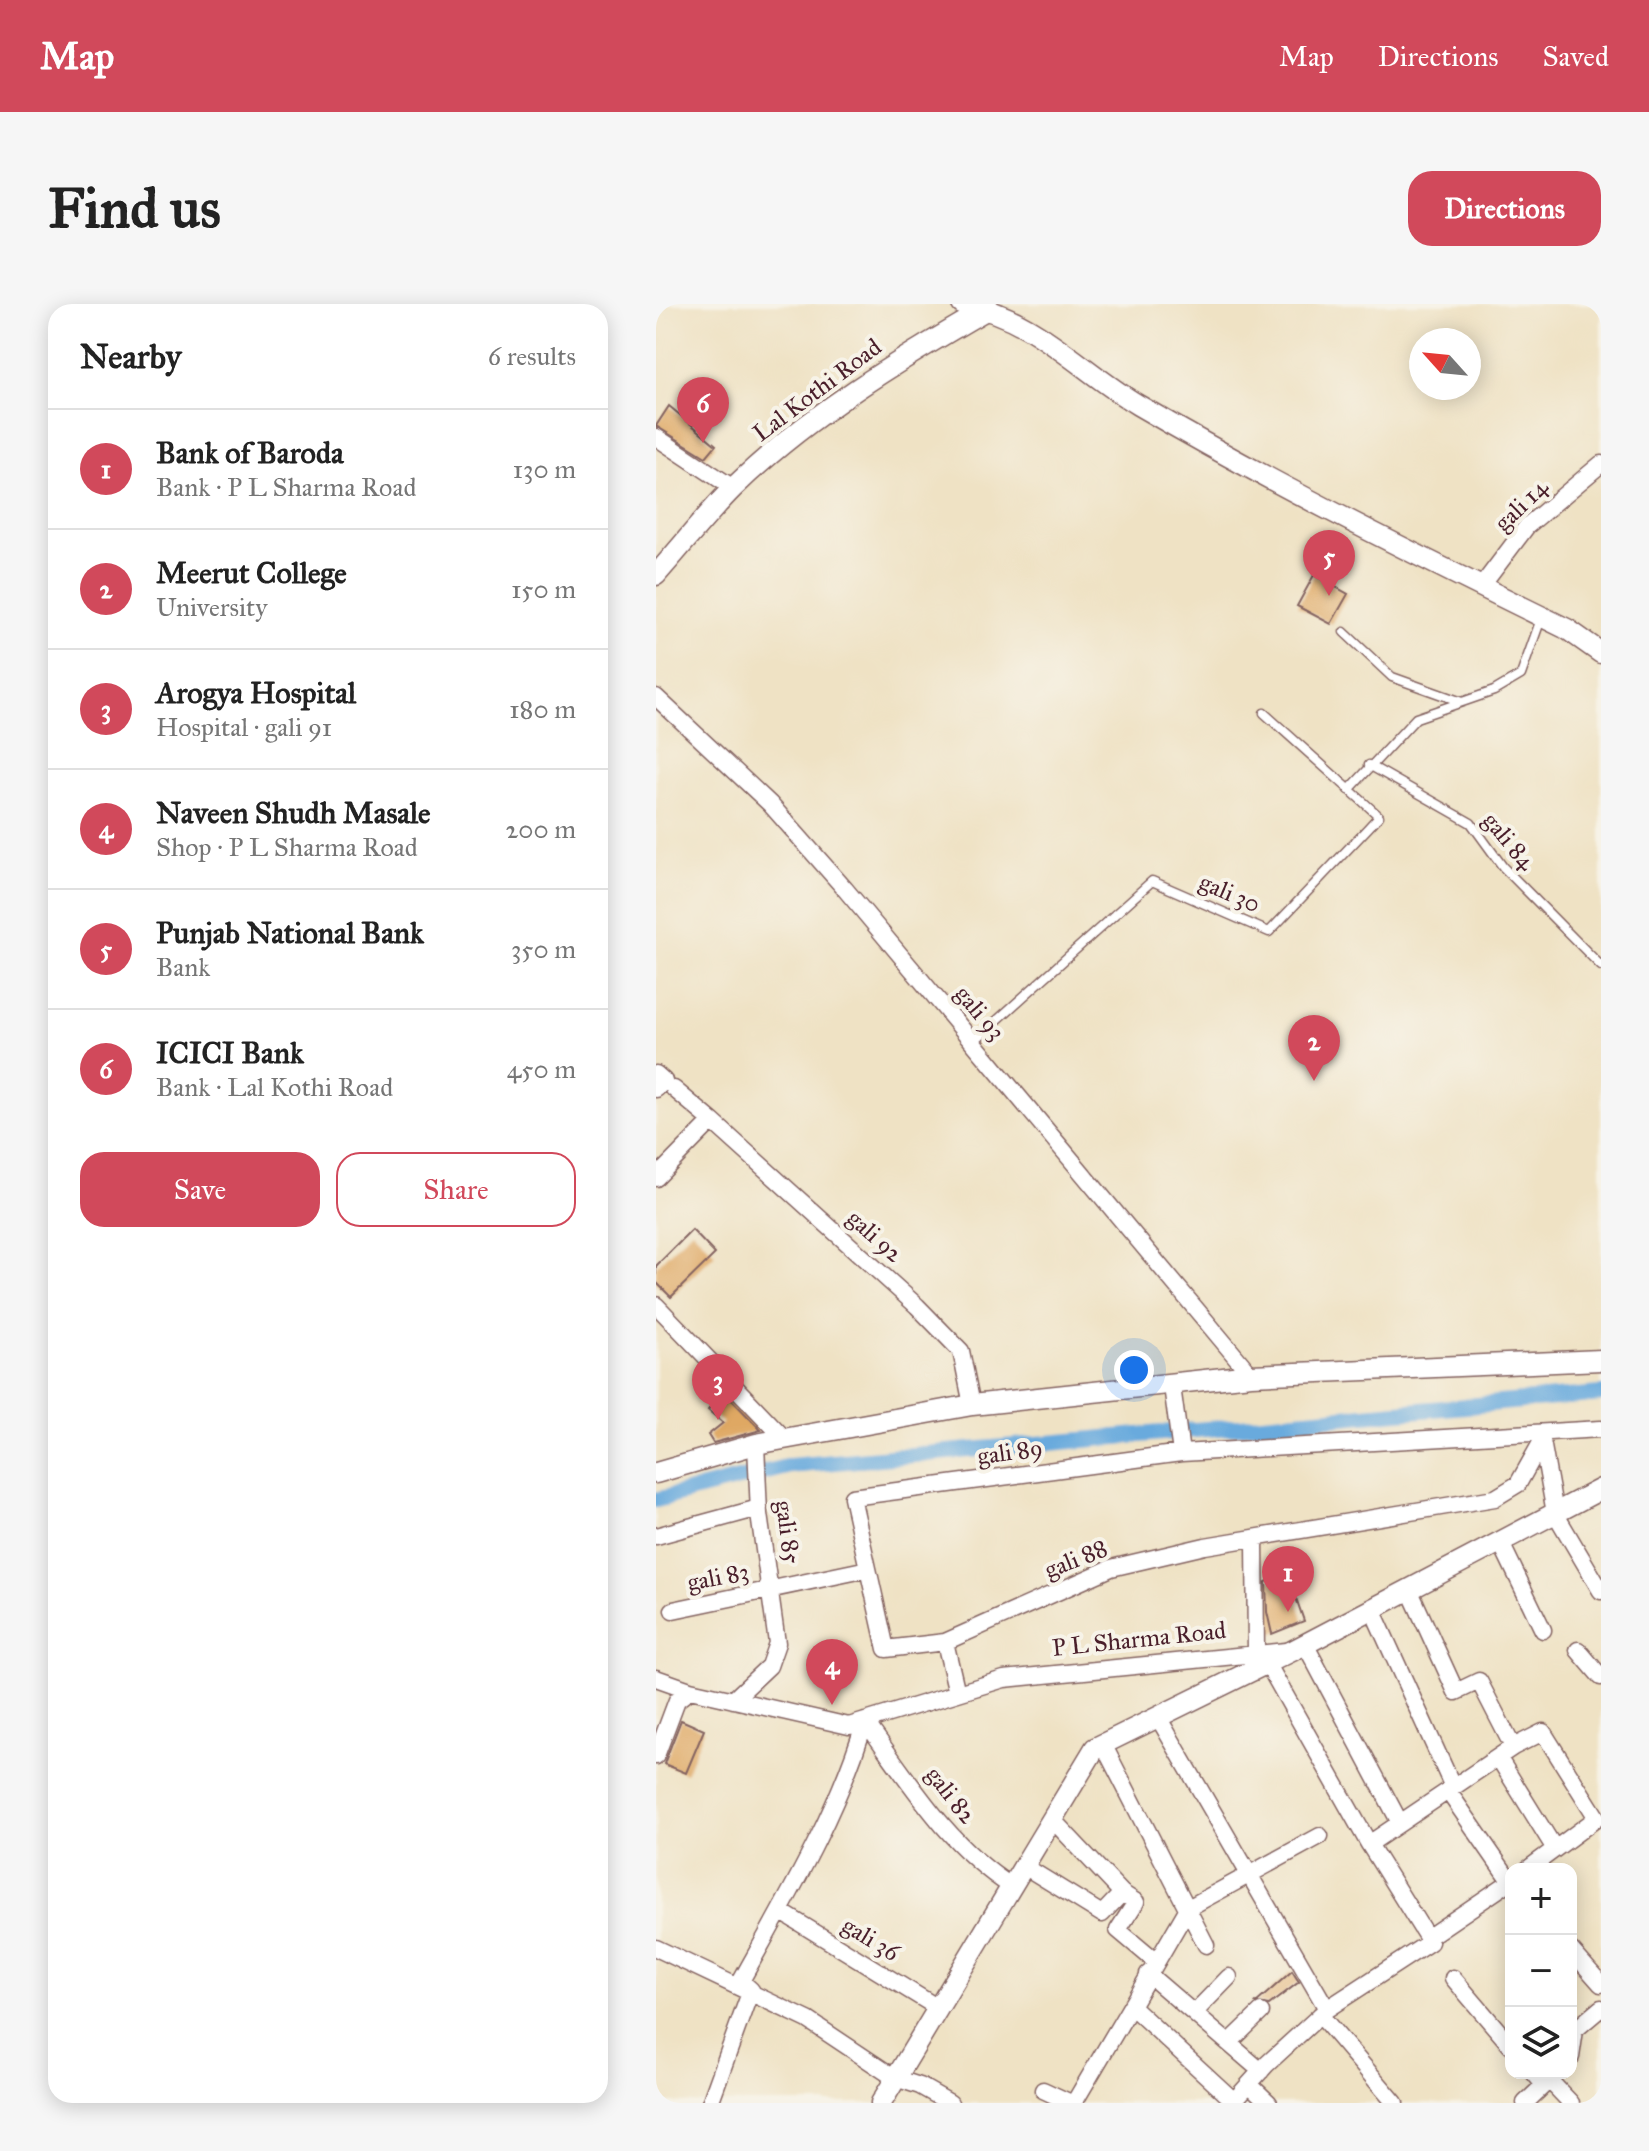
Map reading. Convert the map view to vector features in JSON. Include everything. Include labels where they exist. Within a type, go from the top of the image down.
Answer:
[{"type":"street","points":[[962,304],[992,306],[1053,342],[1134,402],[1316,506],[1542,616],[1601,653]]},
{"type":"street","name":"Lal Kothi Road","points":[[656,575],[733,488],[816,418],[907,355],[992,306]]},
{"type":"street","points":[[656,437],[733,488]]},
{"type":"street","name":"gali 14","points":[[1481,587],[1527,526],[1601,464]]},
{"type":"street","points":[[1567,629],[1601,634]]},
{"type":"street","name":"gali 93","points":[[656,697],[770,804],[1251,1375]]},
{"type":"street","name":"gali 92","points":[[662,1084],[712,1121],[917,1306],[961,1351],[972,1405]]},
{"type":"street","points":[[656,1178],[712,1121]]},
{"type":"street","points":[[656,1305],[785,1439]]},
{"type":"street","points":[[658,1469],[785,1439],[972,1405],[1172,1386],[1251,1375],[1601,1360]]},
{"type":"street","points":[[1172,1386],[1181,1453],[1601,1429]]},
{"type":"street","name":"gali 88","points":[[868,1569],[886,1649],[945,1642],[1111,1568],[1205,1546],[1495,1498],[1518,1484],[1542,1441],[1555,1513]]},
{"type":"street","name":"gali 85","points":[[733,1700],[769,1666],[777,1643],[759,1508],[756,1447]]},
{"type":"street","name":"gali 89","points":[[868,1569],[852,1497],[1181,1453]]},
{"type":"street","points":[[881,2103],[1095,1748],[1158,1717],[1261,1658],[1298,1647],[1601,1489]]},
{"type":"street","points":[[656,1536],[710,1518],[759,1508]]},
{"type":"street","points":[[1555,1513],[1601,1591]]},
{"type":"street","points":[[1131,2006],[1233,2102],[1324,2012],[1430,1942],[1261,1658],[1255,1539]]},
{"type":"street","points":[[1500,1541],[1543,1630]]},
{"type":"street","name":"gali 83","points":[[673,1610],[868,1569]]},
{"type":"street","points":[[1409,1589],[1456,1692],[1479,1681],[1513,1747]]},
{"type":"street","points":[[1372,1609],[1450,1789],[1505,1872]]},
{"type":"street","points":[[945,1642],[957,1693]]},
{"type":"street","points":[[1298,1647],[1399,1821]]},
{"type":"street","points":[[1578,1650],[1601,1677]]},
{"type":"street","name":"P L Sharma Road","points":[[656,1678],[690,1690],[849,1726],[1004,1679],[1261,1658]]},
{"type":"street","points":[[656,1756],[677,1700],[690,1690]]},
{"type":"street","points":[[1158,1717],[1324,2012],[1395,2103]]},
{"type":"street","points":[[751,1990],[741,1981],[780,1911],[853,1761],[865,1721]]},
{"type":"street","name":"gali 82","points":[[865,1721],[938,1821],[978,1866],[1011,1886]]},
{"type":"street","points":[[1369,1844],[1513,1747],[1543,1732],[1599,1816],[1536,1863]]},
{"type":"street","points":[[1103,1744],[1206,1945]]},
{"type":"street","points":[[1498,1757],[1555,1849]]},
{"type":"street","points":[[1052,1819],[1122,1893],[1136,1902],[1118,1930],[1194,2013],[1261,2071]]},
{"type":"street","points":[[1043,2090],[1072,2103],[1188,1908],[1320,1836]]},
{"type":"street","points":[[1024,1866],[1102,1914],[1122,1893]]},
{"type":"street","points":[[1427,1938],[1505,1885]]},
{"type":"street","name":"gali 36","points":[[780,1911],[938,2008]]},
{"type":"street","points":[[656,1948],[751,1990],[808,2020],[895,2078],[920,2086],[950,2103]]},
{"type":"street","points":[[1577,1957],[1601,1984]]},
{"type":"street","points":[[1194,2013],[1229,1977]]},
{"type":"street","points":[[1453,1978],[1505,2039]]},
{"type":"street","points":[[710,2103],[751,1990]]},
{"type":"street","points":[[1577,2028],[1601,2008]]},
{"type":"street","points":[[1229,2043],[1261,2012]]},
{"type":"street","points":[[1525,2103],[1543,2079]]},
{"type":"street","points":[[1547,2079],[1571,2103]]},
{"type":"street","points":[[1249,2084],[1269,2103]]},
{"type":"lane","points":[[1349,790],[1416,718],[1494,691],[1521,675],[1542,616]]},
{"type":"lane","points":[[1344,632],[1392,677],[1463,702]]},
{"type":"lane","name":"gali 30","points":[[973,1042],[1152,881],[1269,932],[1379,816],[1264,713]]},
{"type":"lane","name":"gali 84","points":[[1369,765],[1471,823],[1503,867],[1601,966]]},
{"type":"building","points":[[669,406],[716,445],[706,457],[656,426]]},
{"type":"building","points":[[1314,575],[1348,594],[1331,624],[1297,606]]},
{"type":"building","points":[[692,1230],[715,1254],[671,1297],[656,1282],[656,1266]]},
{"type":"building","points":[[723,1391],[761,1430],[713,1443],[708,1435],[723,1423],[708,1410]]},
{"type":"building","points":[[1287,1572],[1304,1621],[1272,1634],[1267,1612],[1266,1582]]},
{"type":"building","points":[[681,1720],[704,1730],[686,1773],[664,1764]]},
{"type":"building","points":[[1292,1971],[1299,1982],[1269,2005],[1256,2003]]},
{"type":"waterway","points":[[656,1500],[790,1466],[1601,1394]]},
{"type":"place","name":"ICICI Bank","points":[[703,443]]},
{"type":"place","name":"Punjab National Bank","points":[[1329,596]]},
{"type":"place","name":"Meerut College","points":[[1314,1081]]},
{"type":"place","name":"Arogya Hospital","points":[[718,1420]]},
{"type":"place","name":"Bank of Baroda","points":[[1288,1612]]},
{"type":"place","name":"Naveen Shudh Masale","points":[[832,1705]]}]
